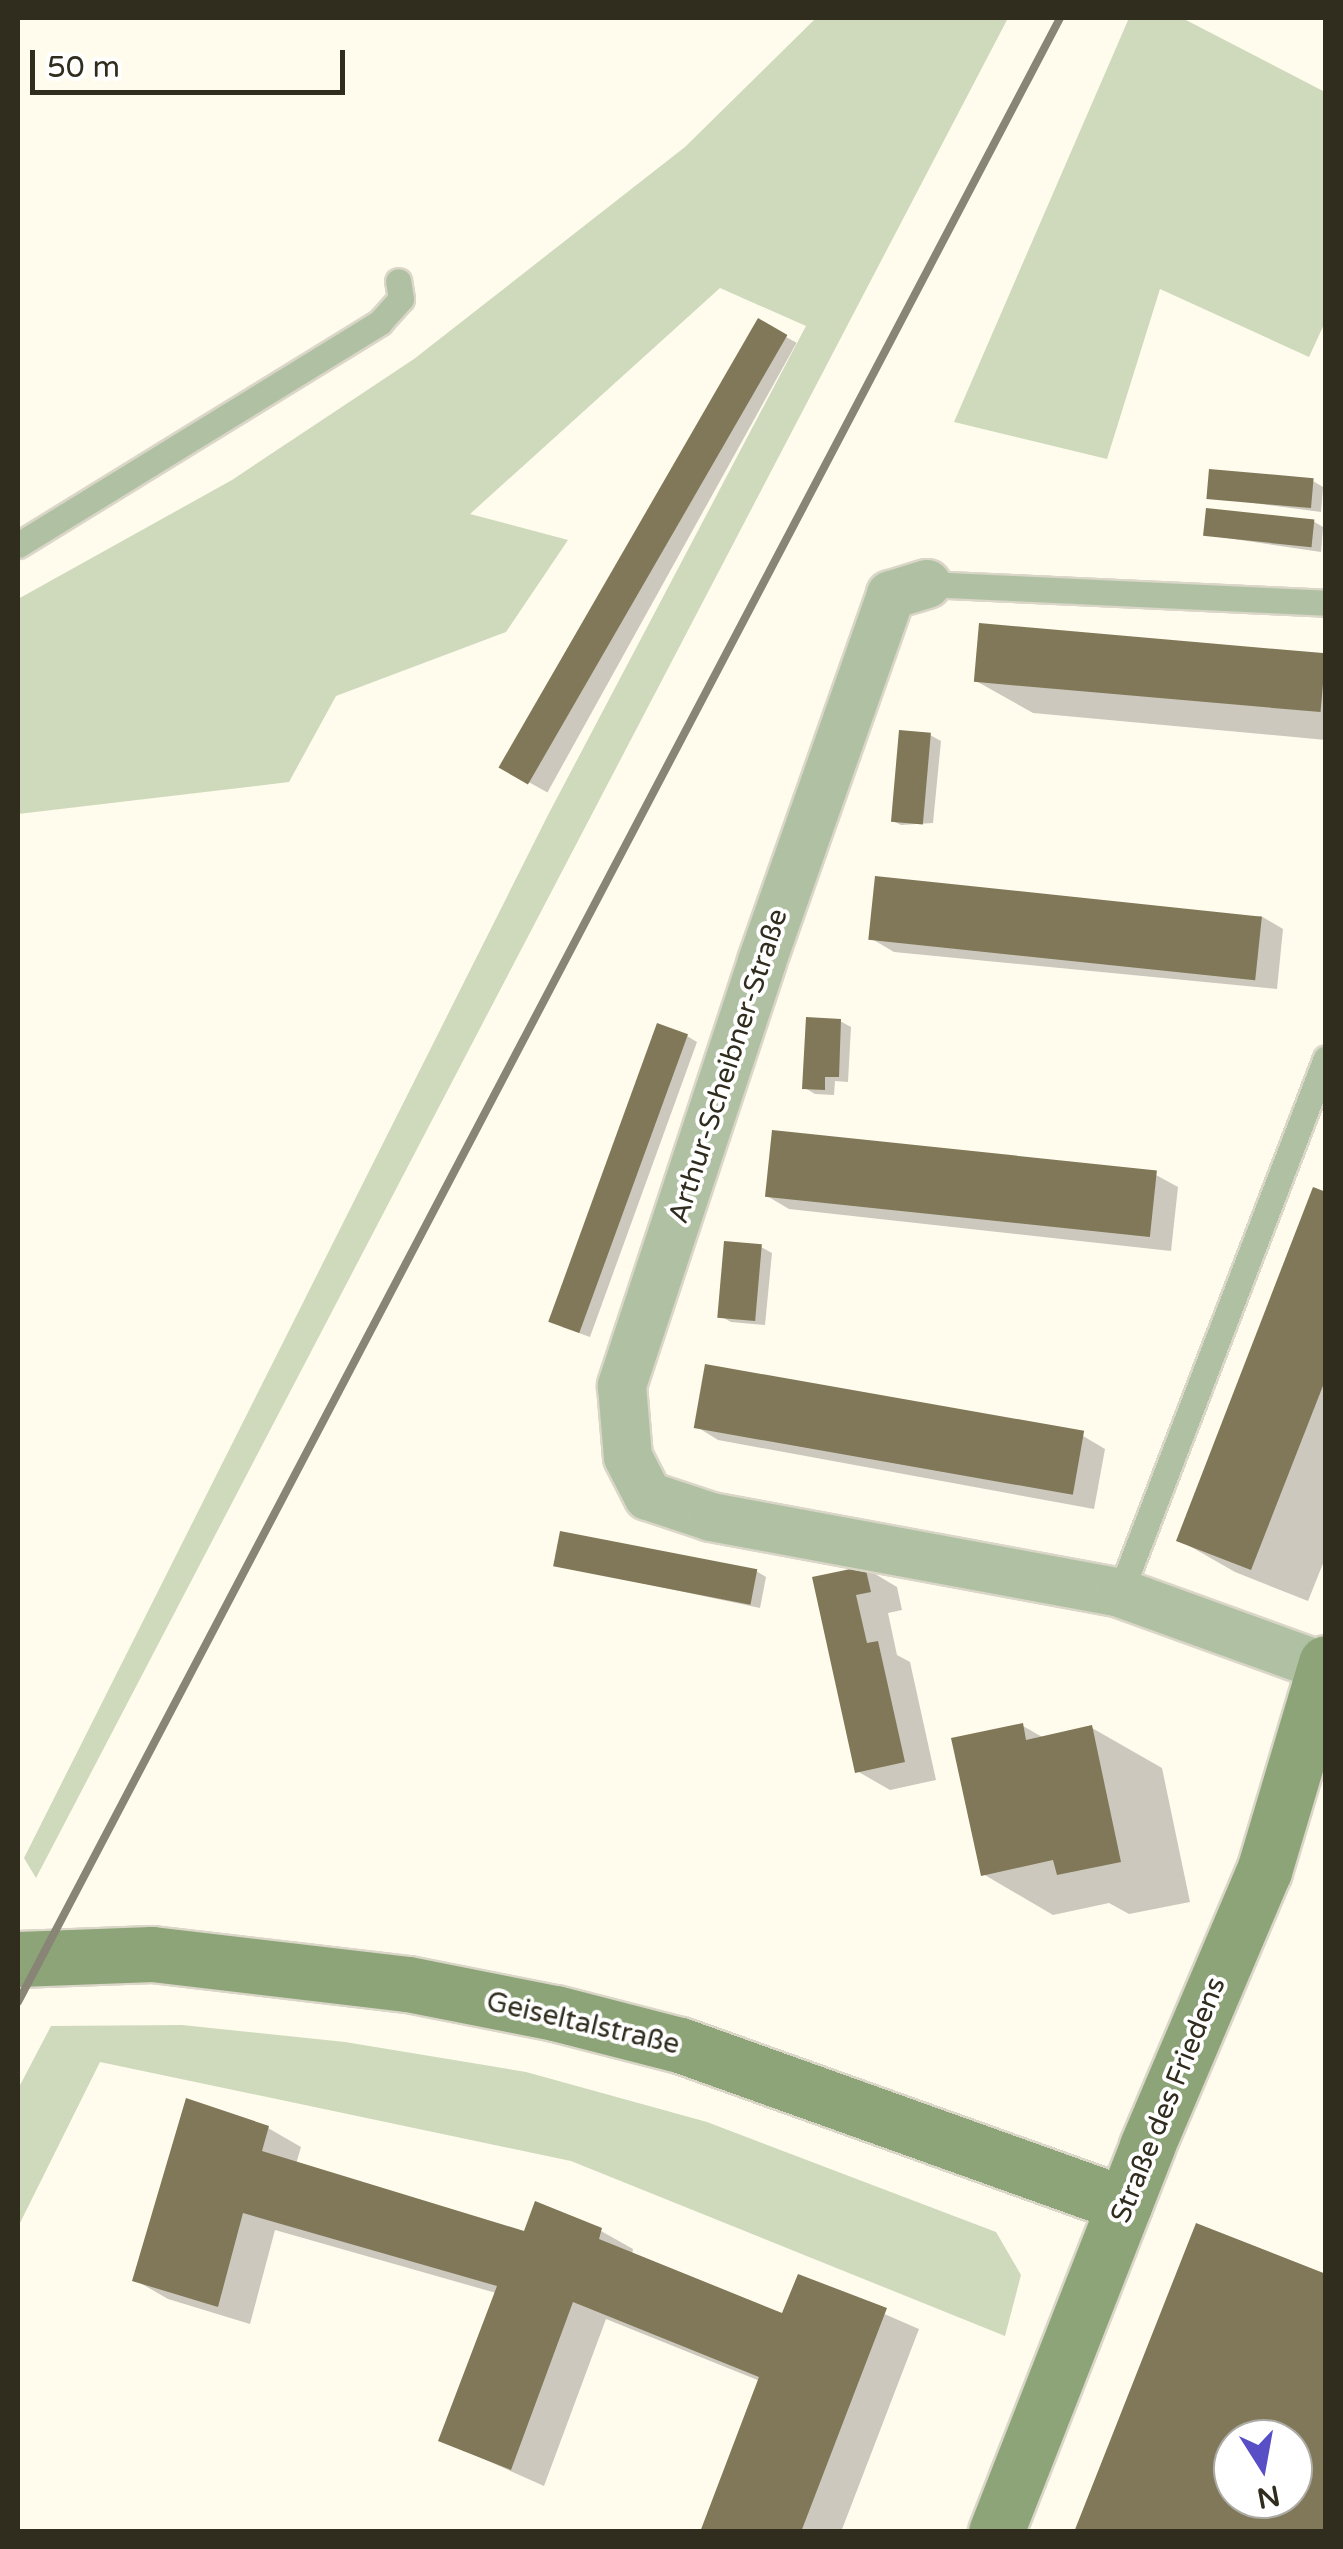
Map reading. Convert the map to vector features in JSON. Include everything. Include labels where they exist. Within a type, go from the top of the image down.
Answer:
[{"type":"street","name":"Arthur-Scheibner-Straße","points":[[927,584],[891,595],[768,944],[622,1386],[628,1457],[648,1496],[712,1517],[1120,1593],[1325,1665]]},
{"type":"street","name":"Straße des Friedens","points":[[996,2532],[1124,2204],[1264,1872],[1315,1725],[1325,1665]]},
{"type":"street","name":"Geiseltalstraße","points":[[18,1959],[152,1954],[408,1984],[555,2013],[680,2045],[1124,2204]]},
{"type":"lane","points":[[18,545],[380,322],[400,299],[398,282]]},
{"type":"lane","name":"Arthur-Scheibner-Straße","points":[[927,584],[1326,603]]},
{"type":"lane","points":[[1120,1593],[1326,1058]]},
{"type":"green space","points":[[816,18],[1008,18],[36,1878],[24,1858],[548,815],[806,326],[720,288],[470,514],[568,540],[506,632],[336,696],[289,782],[18,814],[18,599],[232,480],[414,359],[685,147]]},
{"type":"green space","points":[[1129,18],[1182,18],[1325,92],[1326,320],[1309,357],[1160,289],[1107,459],[954,422]]},
{"type":"green space","points":[[182,2025],[345,2042],[526,2072],[707,2122],[996,2232],[1021,2275],[1005,2336],[571,2161],[100,2062],[18,2227],[18,2089],[51,2026]]},
{"type":"building","points":[[758,318],[787,335],[528,784],[499,767]]},
{"type":"building","points":[[1209,469],[1314,478],[1311,508],[1206,499]]},
{"type":"building","points":[[1206,508],[1314,519],[1311,547],[1203,536]]},
{"type":"building","points":[[979,623],[1326,653],[1321,712],[974,682]]},
{"type":"building","points":[[899,730],[931,733],[923,824],[891,822]]},
{"type":"building","points":[[875,876],[1262,917],[1255,980],[868,940]]},
{"type":"building","points":[[806,1017],[841,1019],[839,1077],[825,1077],[825,1090],[802,1089]]},
{"type":"building","points":[[657,1023],[688,1034],[579,1333],[548,1322]]},
{"type":"building","points":[[772,1130],[1157,1170],[1150,1237],[765,1197]]},
{"type":"building","points":[[1313,1187],[1326,1192],[1326,1378],[1251,1570],[1176,1541]]},
{"type":"building","points":[[724,1241],[762,1244],[755,1321],[717,1318]]},
{"type":"building","points":[[705,1364],[1084,1431],[1073,1495],[694,1428]]},
{"type":"building","points":[[560,1531],[757,1569],[750,1605],[553,1566]]},
{"type":"building","points":[[865,1566],[871,1592],[856,1595],[867,1643],[878,1641],[905,1762],[855,1773],[812,1577]]},
{"type":"building","points":[[1023,1723],[1026,1740],[1092,1725],[1121,1862],[1057,1875],[1053,1860],[981,1876],[951,1738]]},
{"type":"building","points":[[186,2098],[269,2126],[262,2151],[524,2231],[535,2201],[602,2228],[599,2239],[782,2313],[798,2274],[887,2308],[801,2532],[700,2532],[759,2377],[573,2302],[511,2470],[438,2441],[497,2286],[243,2213],[218,2307],[132,2281]]},
{"type":"building","points":[[1196,2223],[1326,2274],[1326,2532],[1074,2532]]},
{"type":"railway","points":[[18,2002],[1060,18]]}]
